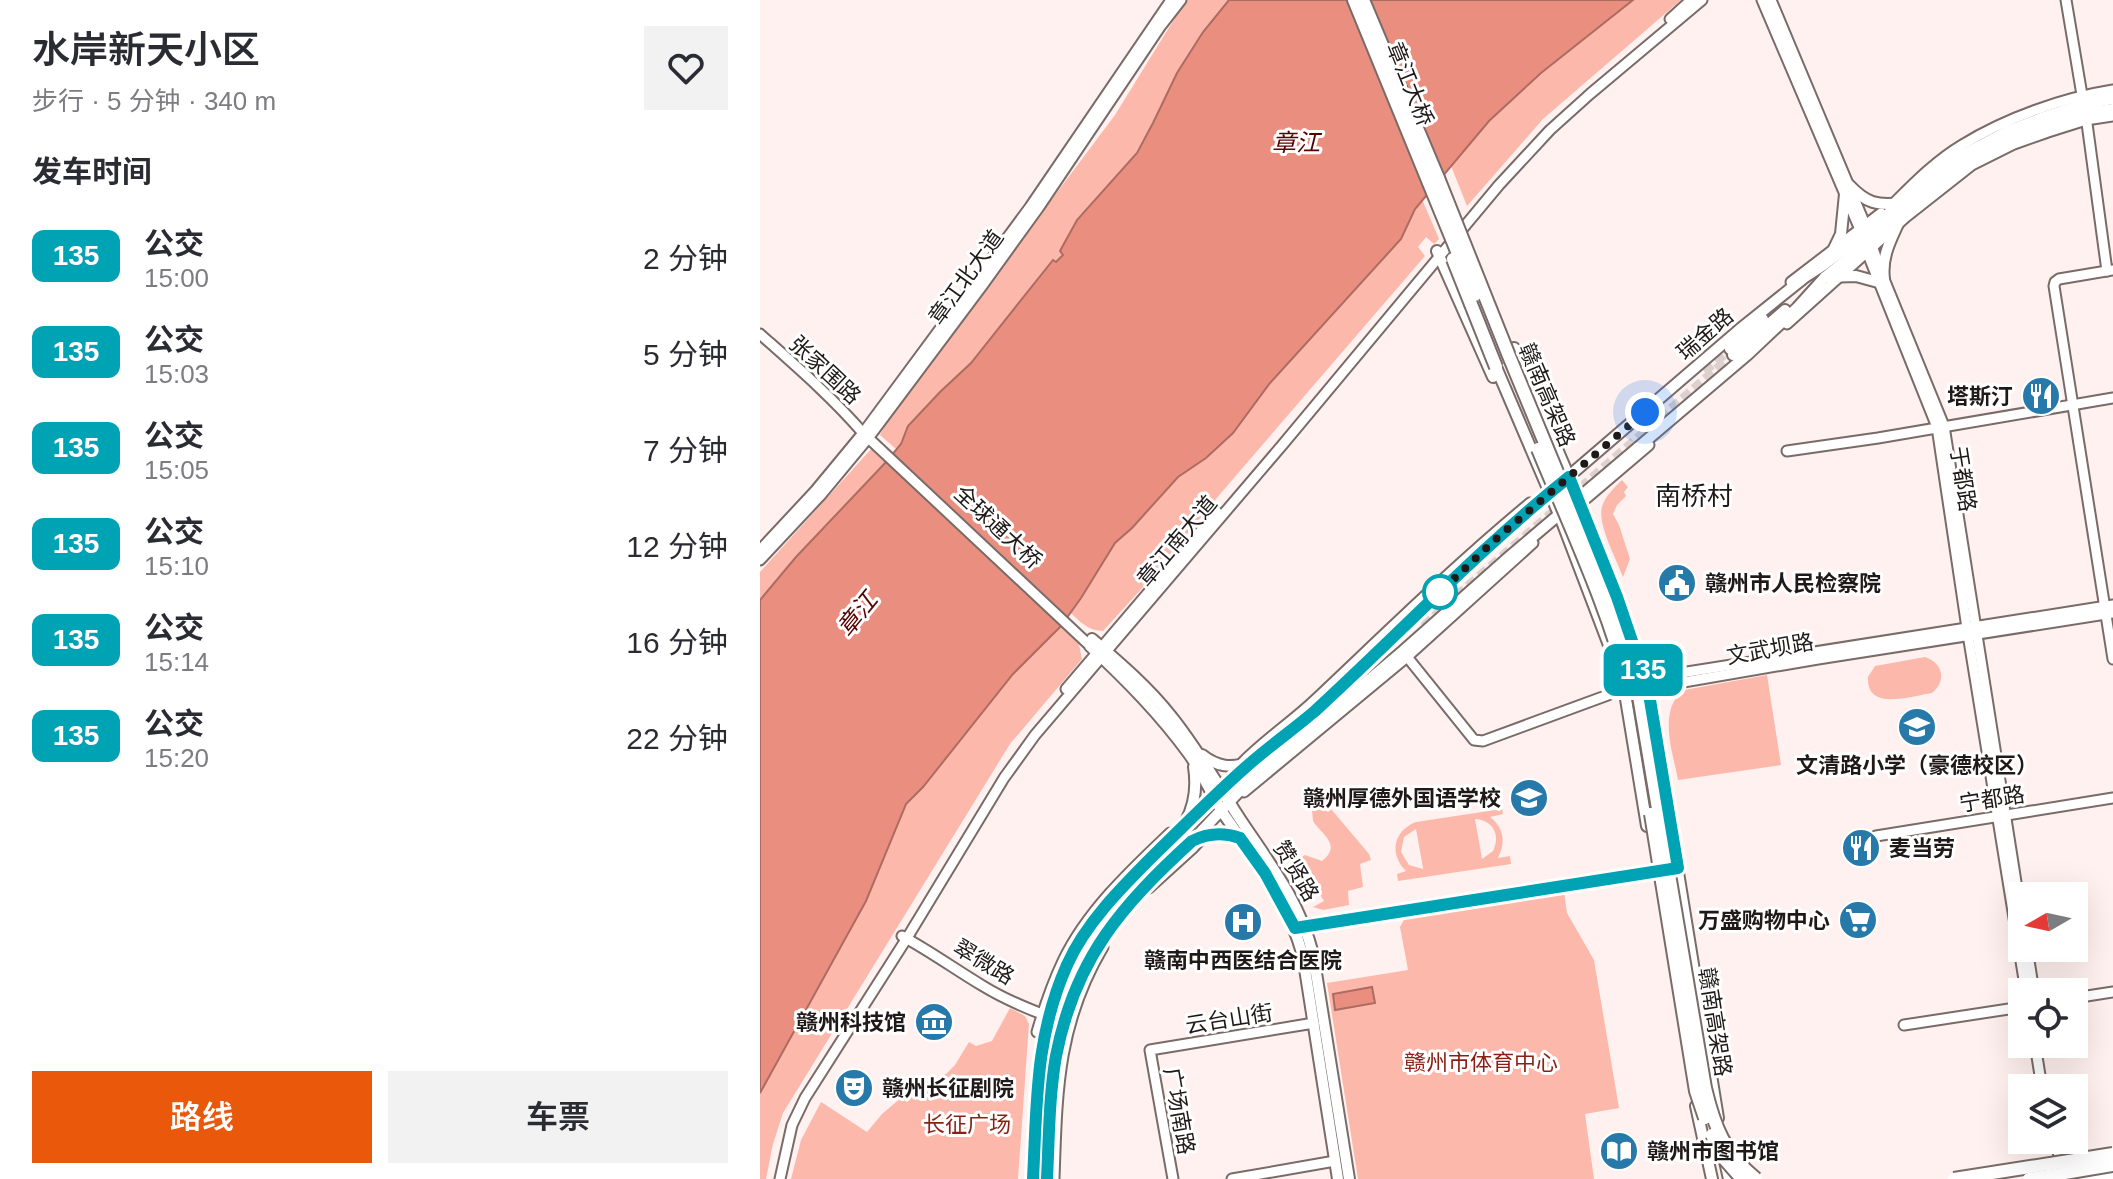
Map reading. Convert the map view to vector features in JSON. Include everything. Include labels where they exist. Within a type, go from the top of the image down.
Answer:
[{"type":"highway","name":"章江大桥","points":[[1354,0],[1434,180]]},
{"type":"highway","name":"章江大桥","points":[[1363,0],[1434,180]]},
{"type":"highway","points":[[1434,180],[1449,192],[1514,348]]},
{"type":"highway","points":[[1434,180],[1458,274],[1496,367]]},
{"type":"highway","name":"赣南高架路","points":[[1434,180],[1621,659],[1631,697],[1696,1091],[1707,1126],[1721,1155],[1742,1179]]},
{"type":"highway","name":"赣南高架路","points":[[1434,180],[1616,615],[1630,658],[1670,871],[1705,1088],[1713,1121],[1728,1150],[1756,1179]]},
{"type":"highway","points":[[1954,1179],[2113,1156]]},
{"type":"highway","points":[[2029,1179],[2113,1165]]},
{"type":"highway","points":[[2083,1179],[2113,1176]]},
{"type":"highway","points":[[2106,1179],[2113,1176]]},
{"type":"main road","name":"章江北大道","points":[[760,550],[871,436],[1171,0]]},
{"type":"main road","name":"章江北大道","points":[[760,560],[871,436],[1039,207],[1181,0]]},
{"type":"main road","name":"章江南大道","points":[[778,1179],[792,1125],[805,1098],[1014,752],[1546,128],[1691,0]]},
{"type":"main road","name":"章江南大道","points":[[1460,227],[1550,130],[1702,0]]},
{"type":"main road","name":"于都路","points":[[1762,0],[1847,190]]},
{"type":"main road","name":"于都路","points":[[1771,0],[1940,426],[2002,815],[2024,978]]},
{"type":"main road","points":[[2066,0],[2110,271],[2059,279],[2055,282],[2055,294],[2109,609],[2113,659]]},
{"type":"main road","points":[[1568,475],[1737,326],[1835,249],[1897,226],[1972,165],[2113,90]]},
{"type":"main road","name":"瑞金路","points":[[1045,1015],[1068,963],[1095,919],[1216,791],[1255,759],[1405,654],[1757,345],[1797,308],[1823,272],[1866,238],[1947,163],[2020,126],[2113,99]]},
{"type":"main road","points":[[2084,108],[2113,116]]},
{"type":"main road","name":"瑞金路","points":[[2084,108],[2113,109]]},
{"type":"main road","points":[[1731,352],[1823,272],[1841,234],[1847,190],[1869,201],[1900,206],[1897,226],[1886,250],[1881,280],[1823,272]]},
{"type":"main road","points":[[1460,227],[1532,401],[1543,418]]},
{"type":"main road","points":[[1580,502],[1748,359],[1839,276],[1866,238]]},
{"type":"main road","points":[[1438,254],[1493,376],[1534,456]]},
{"type":"main road","name":"瑞金路","points":[[1064,1022],[1083,970],[1107,931],[1141,890],[1226,808],[1251,779],[1549,491],[1805,277],[1823,272]]},
{"type":"main road","name":"张家围路","points":[[760,334],[871,436]]},
{"type":"main road","points":[[1514,348],[1580,502],[1647,684],[1729,1179]]},
{"type":"main road","points":[[1496,367],[1560,517],[1624,690],[1710,1179]]},
{"type":"main road","points":[[1787,451],[2113,398]]},
{"type":"main road","name":"全球通大桥","points":[[871,436],[1089,641]]},
{"type":"main road","points":[[1037,1032],[1063,960],[1093,913],[1126,875],[1254,751],[1309,706],[1495,533],[1549,491]]},
{"type":"main road","name":"文武坝路","points":[[1405,654],[1478,742],[1647,684],[1818,659],[2109,609]]},
{"type":"main road","points":[[1316,716],[1421,623]]},
{"type":"main road","name":"赞贤路","points":[[1089,641],[1138,679],[1171,715],[1300,927],[1315,968],[1349,1179]]},
{"type":"main road","points":[[1054,1179],[1057,1097],[1069,1024],[1088,973],[1110,934],[1145,892],[1204,836],[1226,808],[1405,654]]},
{"type":"main road","points":[[1182,829],[1190,812],[1196,785],[1195,755],[1227,766],[1240,766],[1255,759]]},
{"type":"main road","points":[[1192,841],[1220,833],[1243,833],[1243,793],[1251,779]]},
{"type":"main road","name":"宁都路","points":[[1876,836],[2113,798]]},
{"type":"main road","name":"于都路","points":[[2002,815],[2015,882]]},
{"type":"main road","points":[[1300,927],[1678,868]]},
{"type":"main road","name":"赞贤路","points":[[1300,927],[1338,1179]]},
{"type":"main road","name":"翠微路","points":[[905,937],[984,987],[1027,1009],[1064,1022]]},
{"type":"main road","points":[[2088,996],[2113,992]]},
{"type":"main road","points":[[1904,1025],[2008,1009]]},
{"type":"main road","points":[[1034,1179],[1045,1015]]},
{"type":"main road","points":[[1047,1179],[1056,1058],[1064,1022]]},
{"type":"main road","name":"云台山街","points":[[1150,1050],[1314,1023]]},
{"type":"main road","name":"广场南路","points":[[1150,1050],[1173,1179]]},
{"type":"main road","points":[[1980,1179],[2057,1171],[2113,1156]]},
{"type":"main road","points":[[1232,1179],[1335,1161]]},
{"type":"main road","points":[[1725,1166],[1735,1179]]},
{"type":"main road","points":[[2057,1171],[2063,1179]]},
{"type":"green space","points":[[1186,0],[1229,0],[1203,32],[1177,73],[1136,153],[1077,220],[1064,255],[1056,262],[1053,260],[971,363],[908,426],[896,449],[880,435],[893,411],[1115,115]]},
{"type":"green space","points":[[1633,0],[1681,0],[1543,119],[1467,206],[1451,166],[1494,117],[1529,84]]},
{"type":"green space","points":[[1422,199],[1439,239],[1434,244],[1426,237],[1418,247],[1425,256],[1103,631],[1081,622],[1070,612],[1115,543],[1178,477],[1206,458],[1233,433],[1270,383],[1401,239]]},
{"type":"green space","points":[[872,448],[886,462],[796,557],[760,600],[760,572]]},
{"type":"green space","points":[[1622,480],[1628,487],[1624,492],[1626,496],[1613,514],[1630,559],[1623,577],[1601,514],[1605,499]]},
{"type":"green space","points":[[1061,626],[1078,640],[1082,659],[1010,744],[783,1113],[766,1179],[760,1179],[760,1093],[866,901],[906,804],[1013,674]]},
{"type":"green space","points":[[1925,657],[1936,663],[1941,673],[1940,683],[1932,693],[1891,699],[1874,695],[1869,688],[1868,677],[1875,666]]},
{"type":"green space","points":[[1767,675],[1781,765],[1678,780],[1669,732],[1671,709],[1676,698],[1684,690]]},
{"type":"green space","points":[[1320,803],[1326,803],[1371,860],[1360,864],[1363,887],[1348,891],[1349,905],[1323,910],[1313,907],[1324,901],[1306,872],[1299,877],[1310,893],[1307,895],[1293,867],[1305,855],[1322,861],[1331,850],[1328,840],[1313,821],[1312,810]]},
{"type":"green space","points":[[1502,809],[1503,814],[1490,817],[1502,836],[1498,858],[1510,856],[1511,864],[1398,881],[1397,874],[1406,871],[1397,857],[1398,837],[1416,822]],"holes":[[[1475,819],[1487,822],[1496,834],[1493,851],[1482,859]],[[1416,829],[1423,868],[1423,869],[1409,865],[1401,852],[1404,837]]]},
{"type":"green space","name":"赣州市体育中心","points":[[1564,892],[1567,913],[1594,960],[1619,1108],[1585,1114],[1594,1179],[1358,1179],[1327,983],[1408,970],[1400,927],[1405,918]]},
{"type":"green space","name":"长征广场","points":[[1010,1008],[1025,1016],[1029,1024],[1018,1179],[791,1179],[801,1140],[821,1102],[867,1132],[882,1114],[909,1091],[946,1074],[969,1042],[976,1046],[992,1041]]},
{"type":"water","name":"章江","points":[[1229,0],[1633,0],[1541,73],[1489,121],[1415,209],[1401,239],[1270,383],[1233,433],[1206,458],[1178,477],[1115,543],[1061,626],[1013,674],[906,804],[866,901],[760,1093],[760,600],[796,557],[886,462],[901,444],[908,426],[971,363],[1053,260],[1056,262],[1063,255],[1060,251],[1077,220],[1137,153],[1177,73],[1203,32]]},
{"type":"water","points":[[1372,987],[1375,1003],[1335,1010],[1333,994]]},
{"type":"tunnel","points":[[1704,371],[1730,349]]},
{"type":"tunnel","points":[[1423,626],[1733,355]]},
{"type":"tunnel","points":[[1419,620],[1448,595]]},
{"type":"bus line","name":"135","points":[[1033,1179],[1040,1054],[1048,1016],[1068,963],[1095,919],[1213,797],[1313,713],[1497,538],[1569,477],[1617,597],[1648,688],[1678,868],[1295,928],[1265,873],[1240,838],[1220,833],[1197,838],[1141,890],[1107,931],[1083,970],[1064,1022],[1056,1058],[1047,1179]]},
{"type":"place","name":"塔斯汀","points":[[2041,396]]},
{"type":"place","name":"赣州市人民检察院","points":[[1677,583]]},
{"type":"place","name":"文清路小学（豪德校区）","points":[[1917,727]]},
{"type":"place","name":"赣州厚德外国语学校","points":[[1529,798]]},
{"type":"place","name":"麦当劳","points":[[1861,848]]},
{"type":"place","name":"万盛购物中心","points":[[1858,920]]},
{"type":"place","name":"赣南中西医结合医院","points":[[1243,922]]},
{"type":"place","name":"赣州科技馆","points":[[934,1022]]},
{"type":"place","name":"赣州长征剧院","points":[[854,1088]]},
{"type":"place","name":"赣州市图书馆","points":[[1619,1151]]},
{"type":"district","name":"南桥村","points":[[1694,496]]},
{"type":"route","points":[[1440,592],[1437,595],[1497,538],[1645,412]]}]
